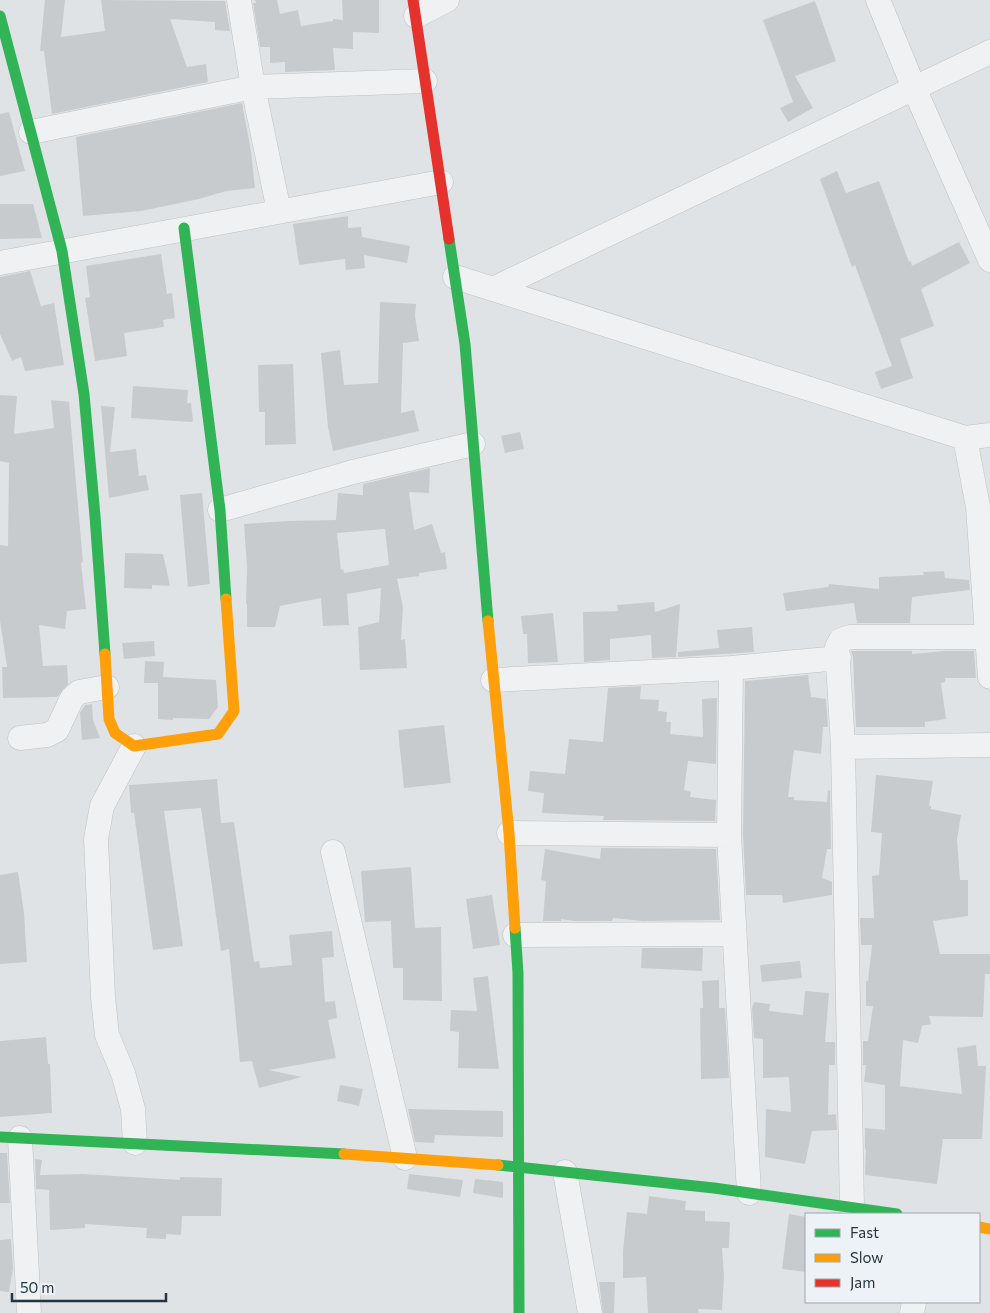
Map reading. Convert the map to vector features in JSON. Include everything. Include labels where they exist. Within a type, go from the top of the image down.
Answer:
[{"type":"street","points":[[239,0],[253,87],[279,211]]},
{"type":"street","points":[[447,0],[414,8],[464,344],[493,680],[509,833],[518,973],[519,1313]]},
{"type":"street","points":[[878,0],[914,88],[990,260]]},
{"type":"street","points":[[0,16],[62,251],[84,394],[95,516],[109,719],[115,733],[134,746],[218,734],[234,711],[220,510],[184,228]]},
{"type":"street","points":[[493,289],[990,52]]},
{"type":"street","points":[[31,132],[253,87],[426,81]]},
{"type":"street","points":[[0,263],[441,182]]},
{"type":"street","points":[[455,277],[965,438],[989,434]]},
{"type":"street","points":[[965,438],[984,507],[990,677]]},
{"type":"street","points":[[220,510],[353,472],[473,444]]},
{"type":"street","points":[[852,1207],[843,747],[838,648],[841,640],[850,637],[988,637]]},
{"type":"street","points":[[493,680],[731,668],[839,658]]},
{"type":"street","points":[[731,668],[729,834],[733,934],[749,1193]]},
{"type":"street","points":[[20,738],[47,735],[57,730],[72,698],[79,692],[107,687]]},
{"type":"street","points":[[843,747],[990,745]]},
{"type":"street","points":[[134,746],[102,806],[96,839],[103,997],[107,1035],[123,1073],[133,1109],[134,1142]]},
{"type":"street","points":[[509,833],[729,834]]},
{"type":"street","points":[[333,852],[405,1158]]},
{"type":"street","points":[[515,935],[733,934]]},
{"type":"street","points":[[29,1313],[10,1138],[134,1142],[405,1158],[518,1167],[749,1193],[891,1213]]},
{"type":"street","points":[[565,1172],[590,1313]]},
{"type":"building","points":[[45,0],[65,0],[61,37],[105,31],[101,0],[225,1],[230,31],[215,30],[215,22],[170,19],[187,67],[206,64],[208,82],[52,114],[44,51],[40,51]]},
{"type":"building","points":[[255,0],[277,0],[280,14],[298,10],[301,26],[333,21],[333,19],[343,20],[342,0],[379,0],[379,33],[353,32],[353,49],[333,48],[335,70],[285,72],[285,62],[270,63],[270,47],[260,47],[253,3],[256,3]]},
{"type":"building","points":[[815,1],[836,61],[795,76],[813,108],[788,122],[780,108],[793,102],[763,20]]},
{"type":"building","points":[[242,103],[251,151],[255,188],[226,191],[199,199],[141,211],[83,216],[76,137]]},
{"type":"building","points":[[9,112],[25,171],[0,176],[0,114]]},
{"type":"building","points":[[837,171],[846,193],[879,181],[912,266],[959,242],[970,263],[921,289],[934,326],[900,339],[913,378],[881,389],[875,372],[892,366],[855,265],[852,267],[820,179]]},
{"type":"building","points":[[0,204],[33,204],[42,238],[0,239]]},
{"type":"building","points":[[348,216],[348,228],[361,227],[362,237],[410,246],[407,263],[364,255],[365,268],[346,270],[345,259],[299,265],[293,224]]},
{"type":"building","points":[[161,254],[167,294],[172,293],[175,318],[163,320],[164,327],[124,333],[127,356],[95,361],[85,298],[90,297],[86,266]]},
{"type":"building","points":[[30,271],[41,306],[54,303],[64,365],[25,371],[21,357],[12,361],[0,334],[0,277]]},
{"type":"building","points":[[380,302],[416,304],[415,316],[419,341],[403,343],[401,413],[414,410],[419,431],[333,451],[328,427],[321,353],[340,350],[344,385],[378,383]]},
{"type":"building","points":[[293,364],[296,444],[265,445],[265,412],[259,412],[258,365]]},
{"type":"building","points":[[133,386],[188,390],[187,403],[191,403],[193,421],[131,418]]},
{"type":"building","points":[[0,395],[17,396],[14,434],[54,428],[51,400],[69,402],[86,609],[67,611],[65,629],[39,625],[43,666],[67,665],[68,684],[57,697],[3,698],[2,667],[7,667],[0,621],[0,545],[8,546],[9,463],[0,461]]},
{"type":"building","points":[[101,406],[115,407],[110,452],[136,449],[139,476],[146,475],[149,490],[109,498]]},
{"type":"building","points":[[520,432],[524,449],[505,453],[501,436]]},
{"type":"building","points":[[430,468],[429,493],[409,492],[414,530],[432,524],[441,553],[445,552],[447,569],[419,573],[419,576],[397,579],[403,607],[401,640],[405,639],[407,668],[360,670],[358,627],[379,622],[381,588],[347,594],[349,625],[323,626],[321,598],[280,606],[275,627],[247,627],[247,567],[244,524],[336,520],[338,493],[363,495],[363,484]],"holes":[[[385,529],[389,565],[344,573],[343,569],[341,570],[337,533]]]},
{"type":"building","points":[[202,493],[210,584],[188,587],[180,495]]},
{"type":"building","points":[[125,553],[163,554],[170,586],[152,585],[152,589],[124,588]]},
{"type":"building","points":[[944,571],[945,578],[969,580],[970,590],[912,597],[910,623],[857,623],[854,603],[786,611],[783,593],[828,587],[829,584],[879,589],[879,577],[924,575],[923,572]]},
{"type":"building","points":[[654,602],[655,612],[680,604],[676,657],[652,658],[651,635],[610,639],[610,660],[584,662],[583,612],[618,611],[617,605]]},
{"type":"building","points":[[553,613],[558,662],[528,663],[527,634],[523,634],[521,616]]},
{"type":"building","points":[[752,627],[754,652],[678,657],[678,652],[719,648],[717,630]]},
{"type":"building","points":[[154,641],[155,656],[124,659],[122,643]]},
{"type":"building","points":[[851,651],[912,651],[912,654],[974,651],[976,678],[945,678],[945,682],[941,683],[946,719],[925,722],[925,727],[856,727],[853,657]]},
{"type":"building","points":[[145,661],[164,662],[163,677],[216,680],[218,707],[209,719],[158,719],[158,683],[144,683]]},
{"type":"building","points":[[808,675],[811,697],[826,699],[828,727],[823,727],[821,754],[794,750],[788,797],[794,797],[794,800],[827,802],[828,790],[830,791],[831,849],[827,849],[822,878],[832,882],[832,895],[783,903],[782,895],[746,895],[743,835],[745,681]]},
{"type":"building","points":[[641,686],[640,699],[659,700],[658,711],[667,712],[666,722],[671,722],[670,734],[703,737],[702,699],[717,698],[716,764],[688,761],[684,790],[691,792],[690,797],[716,800],[715,821],[603,820],[604,816],[542,813],[544,793],[528,791],[530,771],[565,774],[569,739],[603,742],[608,688]]},
{"type":"building","points":[[92,704],[93,720],[100,738],[82,740],[80,713],[85,705]]},
{"type":"building","points":[[444,725],[451,783],[404,788],[398,730]]},
{"type":"building","points":[[876,775],[933,781],[929,806],[931,806],[931,809],[961,815],[957,839],[960,880],[968,880],[968,916],[933,921],[940,954],[990,954],[990,974],[985,974],[983,1017],[929,1016],[931,1024],[922,1026],[918,1043],[903,1040],[900,1086],[962,1094],[957,1048],[976,1045],[978,1066],[986,1066],[982,1139],[943,1139],[937,1184],[865,1175],[865,1128],[885,1130],[885,1085],[864,1082],[866,1065],[863,1065],[863,1041],[868,1041],[873,1006],[866,1006],[866,981],[868,981],[872,945],[861,945],[860,918],[874,918],[872,876],[879,875],[882,833],[871,832]]},
{"type":"building","points":[[217,779],[221,823],[234,822],[254,962],[259,961],[260,968],[292,965],[289,935],[332,931],[334,957],[322,958],[325,1002],[335,1001],[337,1018],[328,1020],[336,1058],[269,1070],[302,1077],[259,1088],[252,1061],[240,1062],[229,949],[221,951],[201,808],[164,811],[183,946],[153,950],[134,813],[131,813],[129,785]]},
{"type":"building","points":[[601,848],[716,849],[720,920],[643,921],[613,918],[612,921],[561,919],[561,921],[543,921],[546,881],[541,880],[545,849],[600,859]]},
{"type":"building","points":[[411,867],[415,928],[441,927],[442,1001],[403,1000],[403,968],[393,968],[391,921],[365,922],[361,871]]},
{"type":"building","points":[[18,872],[24,913],[27,962],[0,964],[0,875]]},
{"type":"building","points":[[492,895],[500,945],[473,949],[466,899]]},
{"type":"building","points":[[642,948],[703,948],[702,971],[641,968]]},
{"type":"building","points":[[800,961],[802,978],[762,982],[760,965]]},
{"type":"building","points":[[488,976],[499,1069],[458,1068],[459,1032],[450,1031],[451,1010],[477,1011],[473,978]]},
{"type":"building","points":[[719,980],[719,1008],[725,1008],[729,1078],[701,1079],[700,1008],[703,1008],[702,981]]},
{"type":"building","points":[[805,991],[829,993],[825,1042],[835,1042],[835,1065],[829,1065],[828,1115],[836,1114],[837,1130],[812,1131],[805,1164],[765,1157],[766,1109],[791,1112],[789,1077],[763,1078],[763,1039],[754,1038],[752,1008],[754,1002],[770,1004],[769,1011],[803,1015]]},
{"type":"building","points":[[46,1037],[48,1064],[50,1064],[52,1113],[0,1117],[0,1041]]},
{"type":"building","points":[[340,1085],[363,1089],[359,1106],[337,1101]]},
{"type":"building","points":[[408,1109],[503,1111],[503,1137],[435,1135],[434,1143],[415,1142]]},
{"type":"building","points":[[0,1153],[7,1153],[10,1203],[0,1203]]},
{"type":"building","points":[[35,1159],[42,1160],[40,1175],[83,1174],[180,1180],[180,1177],[222,1178],[221,1216],[182,1216],[181,1235],[166,1234],[166,1239],[146,1238],[147,1228],[85,1224],[85,1228],[50,1230],[49,1190],[36,1189]]},
{"type":"building","points":[[409,1174],[463,1180],[460,1197],[407,1189]]},
{"type":"building","points":[[475,1179],[503,1182],[503,1198],[473,1193]]},
{"type":"building","points":[[649,1196],[686,1201],[685,1210],[705,1211],[705,1221],[730,1222],[729,1248],[722,1248],[724,1276],[722,1310],[698,1309],[699,1313],[648,1313],[646,1277],[623,1278],[623,1251],[627,1212],[647,1214]]},
{"type":"building","points":[[789,1214],[805,1217],[805,1272],[782,1269]]},
{"type":"building","points":[[11,1239],[13,1268],[9,1292],[0,1291],[0,1240]]},
{"type":"building","points":[[599,1282],[615,1282],[614,1313],[603,1313]]},
{"type":"traffic: fast","points":[[0,16],[62,251],[84,394],[105,654]]},
{"type":"traffic: fast","points":[[184,228],[220,510],[226,599]]},
{"type":"traffic: fast","points":[[449,239],[465,344],[488,621]]},
{"type":"traffic: fast","points":[[515,928],[518,973],[519,1313]]},
{"type":"traffic: fast","points":[[0,1137],[344,1154]]},
{"type":"traffic: fast","points":[[498,1165],[714,1188],[890,1213]]},
{"type":"traffic: slow","points":[[105,654],[109,719],[115,733],[134,746],[218,734],[234,711],[226,599]]},
{"type":"traffic: slow","points":[[488,621],[509,833],[515,928]]},
{"type":"traffic: slow","points":[[344,1154],[498,1165]]},
{"type":"traffic: slow","points":[[980,1227],[990,1229]]},
{"type":"traffic: jam","points":[[413,0],[449,239]]}]
